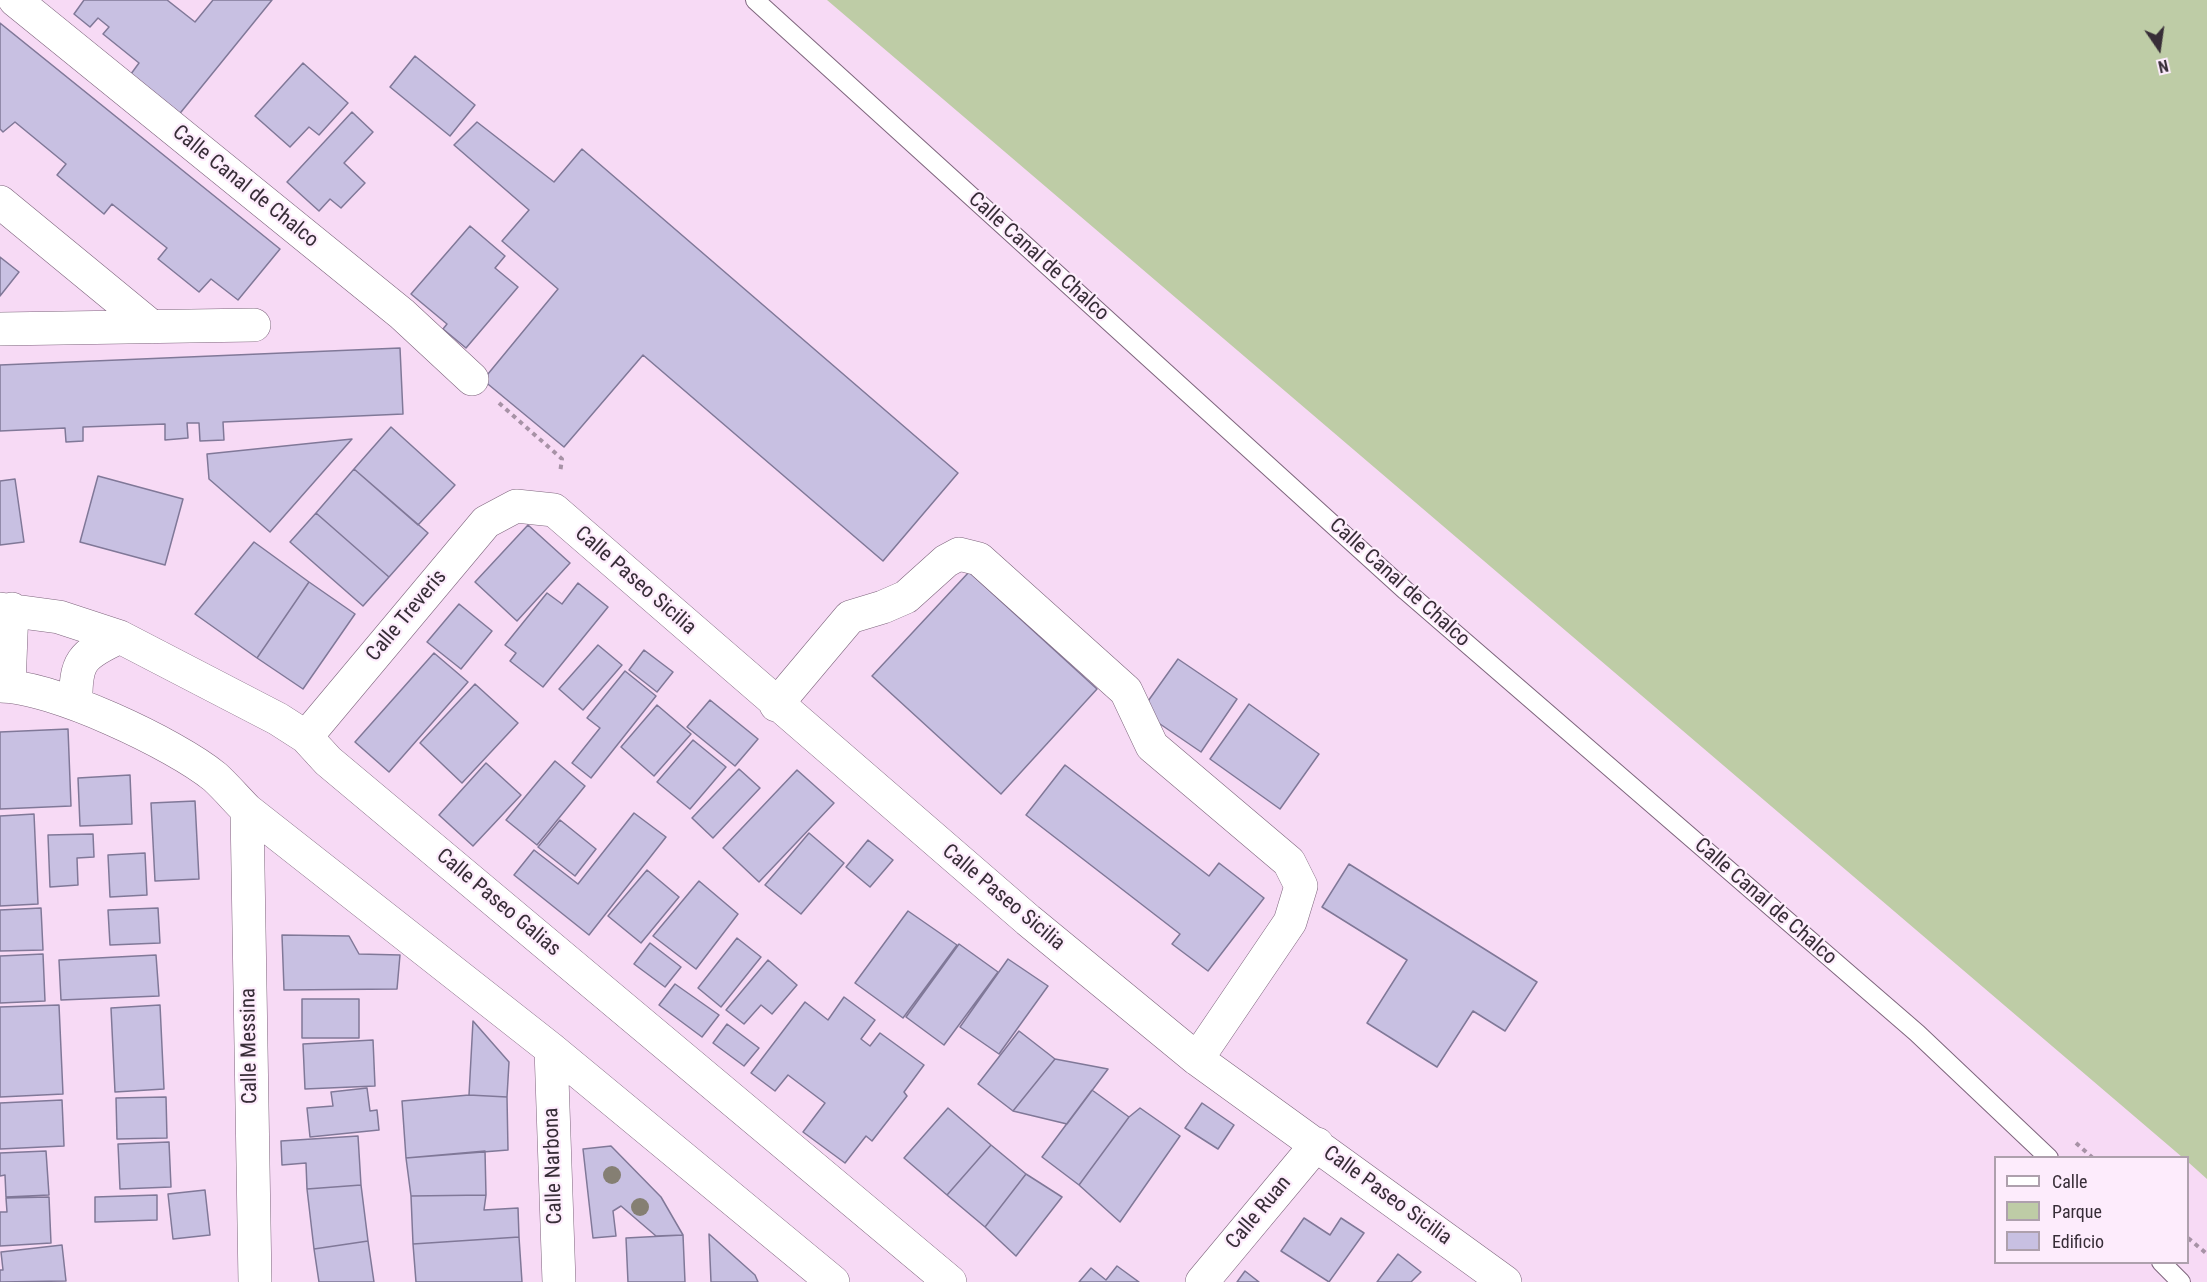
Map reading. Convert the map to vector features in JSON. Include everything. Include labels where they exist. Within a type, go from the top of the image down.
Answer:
[{"type":"street","name":"Calle Canal de Chalco","points":[[15,0],[402,314],[472,379]]},
{"type":"street","points":[[0,202],[152,327]]},
{"type":"street","points":[[0,329],[254,325]]},
{"type":"street","name":"Calle Paseo Sicilia","points":[[516,506],[554,510],[776,705],[1028,920],[1197,1059],[1505,1282]]},
{"type":"street","name":"Calle Treveris","points":[[306,737],[486,522],[516,506]]},
{"type":"street","points":[[776,705],[850,617],[883,608],[906,597],[959,554],[979,559],[1126,691],[1152,746],[1289,862],[1300,886],[1290,922],[1197,1059]]},
{"type":"street","points":[[6,609],[4,686],[76,704],[160,742],[214,777],[247,810],[551,1049],[833,1282]]},
{"type":"street","name":"Calle Paseo Galias","points":[[6,609],[59,617],[120,637],[278,719],[306,737],[328,761],[950,1282]]},
{"type":"street","points":[[76,704],[75,674],[92,650],[120,637]]},
{"type":"street","name":"Calle Messina","points":[[247,810],[255,1282]]},
{"type":"street","name":"Calle Narbona","points":[[551,1049],[559,1282]]},
{"type":"street","name":"Calle Ruan","points":[[1202,1282],[1317,1144]]},
{"type":"lane","name":"Calle Canal de Chalco","points":[[755,0],[1406,591],[1917,1033],[2047,1156]]},
{"type":"lane","points":[[2162,1264],[2181,1282]]},
{"type":"path","points":[[472,379],[562,459],[554,510]]},
{"type":"path","points":[[2189,1240],[2207,1254]]},
{"type":"green space","points":[[827,0],[2207,0],[2207,1179],[2189,1163],[2189,1156],[2181,1156]]},
{"type":"building","points":[[84,0],[167,0],[195,22],[213,0],[272,0],[177,117],[128,78],[139,63],[103,34],[109,27],[98,18],[90,27],[74,14]]},
{"type":"building","points":[[0,23],[280,249],[238,300],[211,279],[199,292],[158,259],[167,248],[112,204],[104,214],[57,175],[66,164],[15,122],[3,132],[0,129]]},
{"type":"building","points":[[415,56],[475,105],[450,136],[390,87]]},
{"type":"building","points":[[303,63],[348,103],[319,135],[309,127],[290,147],[255,116]]},
{"type":"building","points":[[352,112],[373,132],[344,163],[365,183],[341,208],[330,199],[319,211],[287,182]]},
{"type":"building","points":[[477,122],[554,182],[582,149],[958,473],[883,561],[643,355],[564,447],[483,380],[558,289],[502,241],[529,210],[454,145]]},
{"type":"building","points":[[470,226],[505,256],[495,268],[518,287],[466,348],[443,329],[447,324],[411,294]]},
{"type":"building","points":[[0,257],[19,272],[0,296]]},
{"type":"building","points":[[400,348],[403,414],[223,422],[224,440],[200,441],[199,423],[187,423],[188,438],[165,440],[165,424],[83,427],[83,441],[66,442],[65,428],[0,431],[0,365]]},
{"type":"building","points":[[391,427],[455,485],[418,525],[354,469]]},
{"type":"building","points":[[352,439],[270,532],[209,479],[207,454]]},
{"type":"building","points":[[354,469],[428,533],[389,577],[316,513]]},
{"type":"building","points":[[98,476],[183,499],[165,565],[80,542]]},
{"type":"building","points":[[15,479],[24,542],[0,545],[0,481]]},
{"type":"building","points":[[316,513],[389,577],[363,606],[290,542]]},
{"type":"building","points":[[528,525],[570,563],[517,621],[475,582]]},
{"type":"building","points":[[254,542],[309,582],[257,658],[195,614]]},
{"type":"building","points":[[969,572],[1097,689],[1001,794],[872,676]]},
{"type":"building","points":[[309,582],[355,614],[303,689],[257,658]]},
{"type":"building","points":[[578,583],[608,607],[543,687],[510,661],[516,653],[505,645],[547,593],[562,604]]},
{"type":"building","points":[[459,604],[492,631],[461,669],[427,642]]},
{"type":"building","points":[[598,645],[622,665],[583,710],[559,689]]},
{"type":"building","points":[[644,650],[673,672],[657,692],[629,670]]},
{"type":"building","points":[[434,653],[468,682],[389,772],[355,742]]},
{"type":"building","points":[[1178,659],[1237,699],[1201,752],[1141,711]]},
{"type":"building","points":[[625,671],[656,696],[591,778],[572,763],[600,728],[587,718]]},
{"type":"building","points":[[475,684],[518,723],[462,783],[420,743]]},
{"type":"building","points":[[710,700],[758,739],[735,766],[687,727]]},
{"type":"building","points":[[1249,704],[1319,754],[1280,809],[1210,759]]},
{"type":"building","points":[[657,705],[691,734],[654,776],[621,747]]},
{"type":"building","points":[[68,729],[71,806],[0,809],[0,732]]},
{"type":"building","points":[[693,740],[726,767],[690,809],[657,782]]},
{"type":"building","points":[[555,761],[585,786],[537,845],[506,820]]},
{"type":"building","points":[[486,763],[521,795],[473,846],[439,815]]},
{"type":"building","points":[[1065,765],[1209,876],[1219,863],[1264,898],[1208,971],[1172,944],[1180,934],[1026,815]]},
{"type":"building","points":[[739,769],[760,788],[713,838],[692,818]]},
{"type":"building","points":[[797,770],[834,803],[759,882],[723,848]]},
{"type":"building","points":[[130,775],[132,824],[80,826],[78,778]]},
{"type":"building","points":[[195,801],[199,879],[155,881],[151,803]]},
{"type":"building","points":[[634,813],[666,837],[589,935],[514,875],[534,850],[578,884]]},
{"type":"building","points":[[34,814],[38,904],[0,906],[0,816]]},
{"type":"building","points":[[560,820],[596,849],[575,876],[538,847]]},
{"type":"building","points":[[809,833],[844,863],[801,914],[765,885]]},
{"type":"building","points":[[93,834],[94,857],[77,858],[78,885],[50,887],[48,835]]},
{"type":"building","points":[[868,840],[893,860],[870,887],[846,867]]},
{"type":"building","points":[[145,853],[147,895],[110,897],[108,855]]},
{"type":"building","points":[[1349,864],[1537,982],[1505,1031],[1473,1011],[1437,1067],[1367,1023],[1407,960],[1322,907]]},
{"type":"building","points":[[647,870],[679,897],[641,943],[608,916]]},
{"type":"building","points":[[699,881],[738,914],[696,969],[653,936]]},
{"type":"building","points":[[41,908],[43,950],[0,951],[0,910]]},
{"type":"building","points":[[158,908],[160,943],[110,945],[108,910]]},
{"type":"building","points":[[908,911],[957,945],[903,1018],[855,983]]},
{"type":"building","points":[[282,935],[349,936],[359,954],[400,955],[397,989],[284,990]]},
{"type":"building","points":[[737,938],[761,957],[721,1007],[698,988]]},
{"type":"building","points":[[650,943],[681,967],[665,987],[634,964]]},
{"type":"building","points":[[959,944],[998,972],[944,1045],[906,1017]]},
{"type":"building","points":[[43,954],[45,1001],[0,1003],[0,956]]},
{"type":"building","points":[[156,955],[159,996],[61,1000],[59,960]]},
{"type":"building","points":[[1008,959],[1048,986],[999,1054],[960,1027]]},
{"type":"building","points":[[768,960],[797,985],[772,1014],[761,1005],[744,1024],[726,1010]]},
{"type":"building","points":[[675,984],[719,1015],[702,1037],[659,1005]]},
{"type":"building","points":[[844,997],[875,1020],[861,1039],[870,1046],[880,1033],[924,1065],[904,1092],[907,1096],[872,1141],[866,1136],[845,1163],[803,1132],[825,1103],[788,1075],[775,1091],[751,1073],[805,1002],[828,1020]]},
{"type":"building","points":[[302,999],[359,999],[359,1038],[302,1038]]},
{"type":"building","points":[[59,1005],[63,1094],[0,1097],[0,1007]]},
{"type":"building","points":[[160,1005],[164,1089],[115,1092],[111,1008]]},
{"type":"building","points":[[473,1021],[509,1062],[507,1097],[469,1095]]},
{"type":"building","points":[[727,1024],[759,1048],[744,1066],[713,1043]]},
{"type":"building","points":[[1019,1031],[1055,1059],[1013,1111],[978,1084]]},
{"type":"building","points":[[373,1040],[375,1086],[305,1089],[303,1044]]},
{"type":"building","points":[[1055,1059],[1108,1069],[1067,1124],[1013,1111]]},
{"type":"building","points":[[367,1088],[370,1111],[377,1110],[379,1130],[310,1137],[307,1108],[333,1106],[331,1092]]},
{"type":"building","points":[[1092,1090],[1129,1117],[1079,1185],[1042,1157]]},
{"type":"building","points":[[469,1095],[507,1097],[508,1150],[406,1158],[402,1101]]},
{"type":"building","points":[[166,1097],[167,1138],[117,1139],[116,1098]]},
{"type":"building","points":[[62,1100],[64,1146],[0,1149],[0,1103]]},
{"type":"building","points":[[1202,1103],[1234,1125],[1218,1149],[1185,1128]]},
{"type":"building","points":[[948,1108],[991,1145],[947,1195],[904,1158]]},
{"type":"building","points":[[1140,1108],[1180,1136],[1120,1222],[1079,1185],[1129,1117]]},
{"type":"building","points":[[358,1136],[361,1185],[307,1189],[306,1163],[282,1165],[281,1141]]},
{"type":"building","points":[[169,1142],[171,1187],[120,1189],[118,1144]]},
{"type":"building","points":[[991,1145],[1026,1174],[985,1227],[947,1195]]},
{"type":"building","points":[[611,1146],[661,1197],[683,1235],[656,1236],[621,1206],[613,1211],[616,1236],[593,1238],[583,1149]]},
{"type":"building","points":[[46,1151],[49,1195],[6,1197],[5,1175],[0,1176],[0,1153]]},
{"type":"building","points":[[485,1151],[486,1195],[411,1196],[406,1158]]},
{"type":"building","points":[[1026,1174],[1062,1197],[1016,1256],[985,1227]]},
{"type":"building","points":[[361,1185],[368,1241],[314,1249],[307,1189]]},
{"type":"building","points":[[205,1190],[210,1235],[173,1239],[168,1194]]},
{"type":"building","points":[[157,1195],[157,1220],[95,1222],[95,1197]]},
{"type":"building","points":[[486,1195],[484,1210],[518,1208],[519,1237],[413,1244],[411,1196]]},
{"type":"building","points":[[49,1197],[51,1243],[0,1246],[0,1212],[7,1212],[6,1198]]},
{"type":"building","points":[[1304,1218],[1330,1235],[1341,1218],[1364,1233],[1329,1282],[1281,1251]]},
{"type":"building","points":[[709,1234],[755,1275],[758,1282],[711,1282]]},
{"type":"building","points":[[683,1235],[685,1282],[628,1282],[626,1238]]},
{"type":"building","points":[[519,1237],[522,1282],[416,1282],[413,1244]]},
{"type":"building","points":[[368,1241],[374,1282],[319,1282],[314,1249]]},
{"type":"building","points":[[62,1245],[66,1281],[0,1282],[0,1270],[3,1270],[1,1252]]},
{"type":"building","points":[[1398,1254],[1421,1272],[1411,1282],[1377,1282]]},
{"type":"building","points":[[1117,1266],[1139,1282],[1079,1282],[1091,1268],[1106,1280]]},
{"type":"building","points":[[1245,1271],[1259,1282],[1237,1282]]}]
